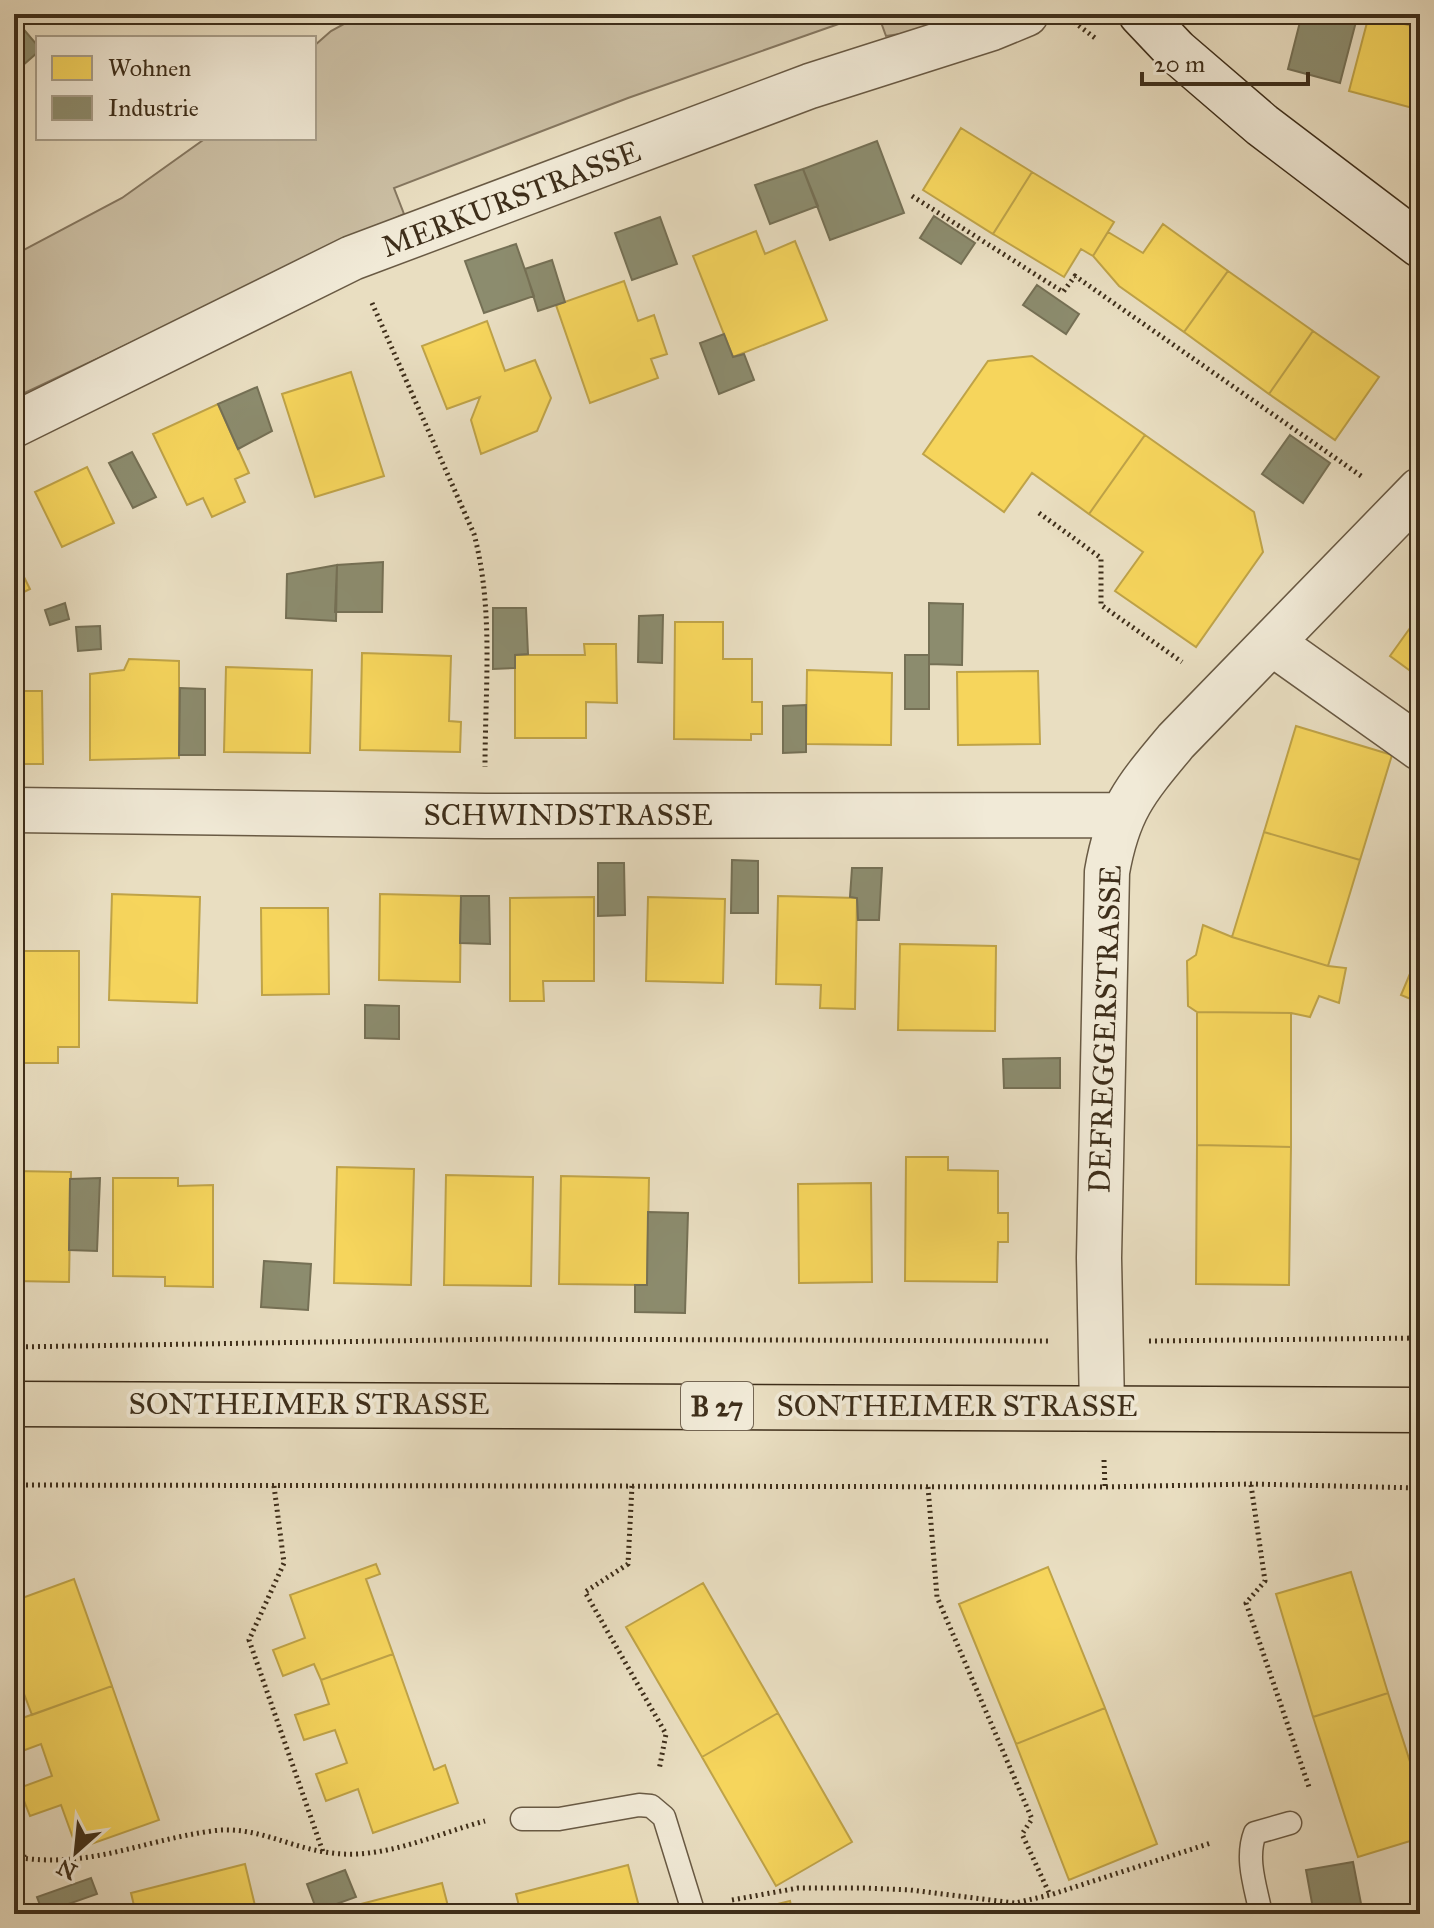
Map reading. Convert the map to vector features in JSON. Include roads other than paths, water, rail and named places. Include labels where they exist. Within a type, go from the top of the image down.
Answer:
[{"type":"main road","name":"SONTHEIMER STRASSE","points":[[14,1404],[1420,1410]]},
{"type":"street","name":"MERKURSTRASSE","points":[[14,425],[352,258],[810,86],[992,28],[1026,14]]},
{"type":"street","points":[[1141,14],[1176,51],[1262,125],[1420,245]]},
{"type":"street","name":"DEFREGGERSTRASSE","points":[[1102,1407],[1099,1258],[1107,872],[1121,815],[1139,786],[1176,741],[1412,498]]},
{"type":"street","points":[[1272,643],[1420,748]]},
{"type":"street","name":"SCHWINDSTRASSE","points":[[14,810],[485,816],[1121,815]]},
{"type":"lane","points":[[522,1819],[559,1819],[639,1805],[651,1806],[664,1817],[693,1911]]},
{"type":"lane","points":[[1261,1914],[1250,1860],[1251,1845],[1255,1833],[1290,1823]]}]
